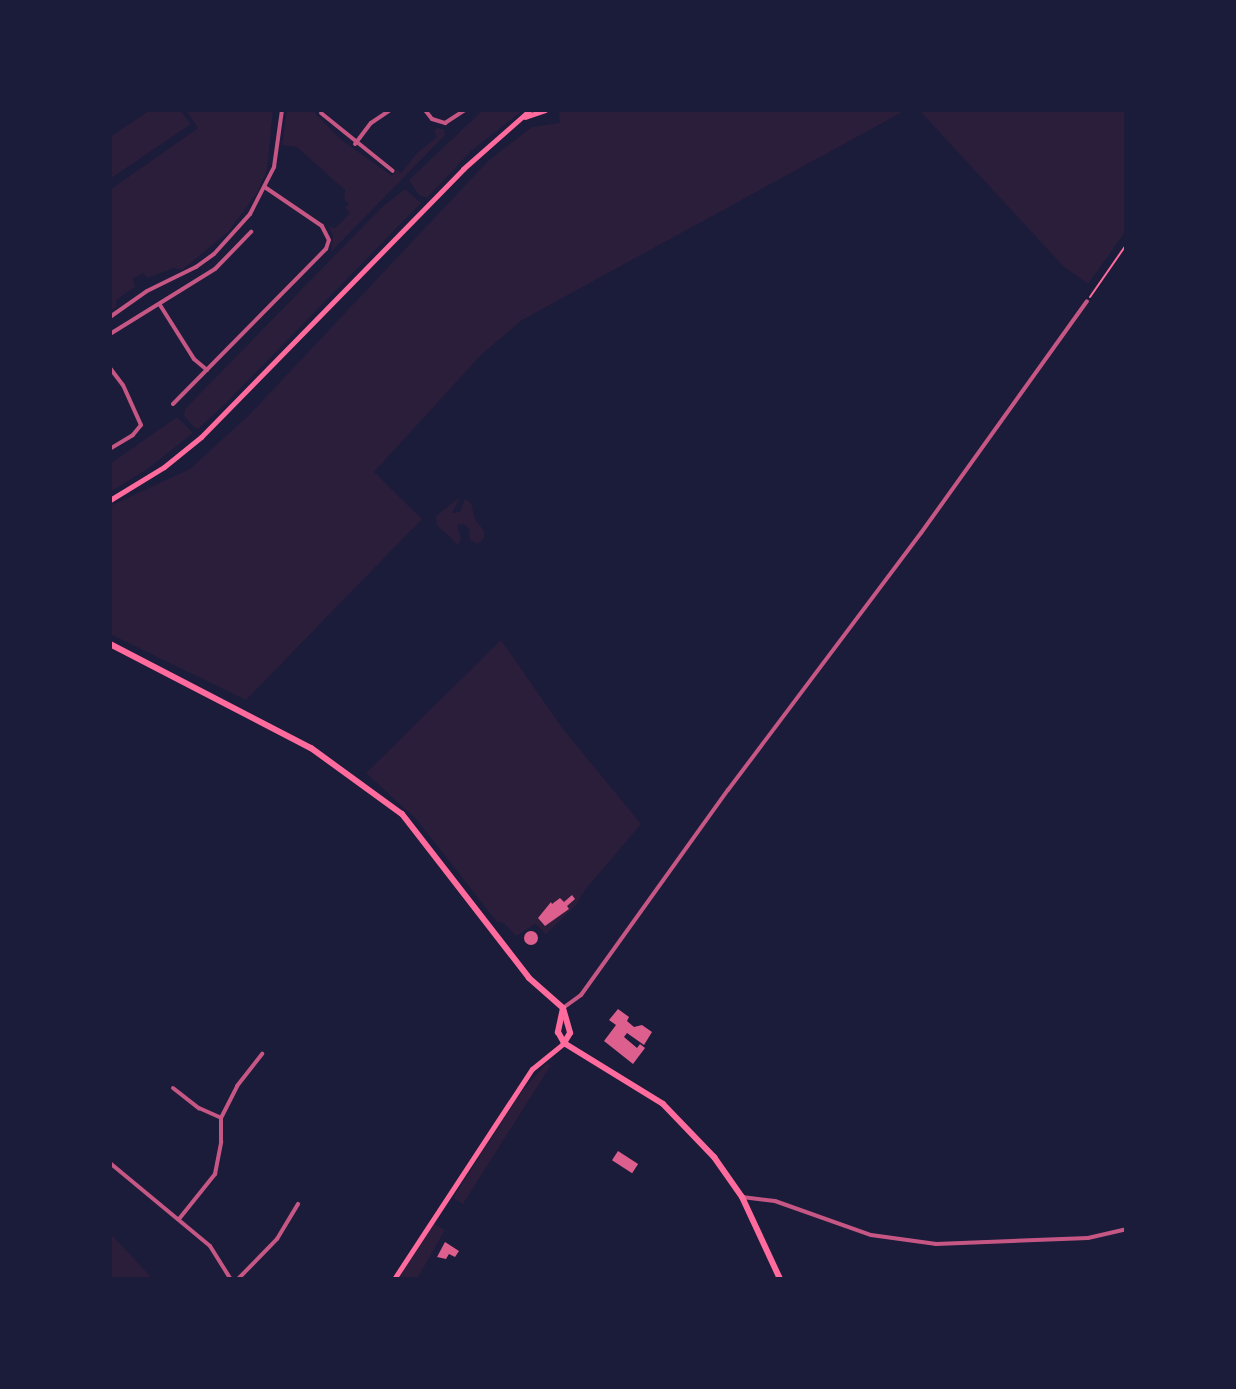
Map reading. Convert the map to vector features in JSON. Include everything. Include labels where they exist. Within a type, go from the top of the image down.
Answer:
[{"type":"main road","points":[[110,500],[164,467],[201,437],[484,149],[530,110]]},
{"type":"main road","points":[[520,119],[545,110]]},
{"type":"main road","points":[[110,644],[285,733],[375,791],[402,814],[529,978],[563,1008],[570,1033],[564,1043],[532,1069],[394,1279]]},
{"type":"main road","points":[[564,1043],[663,1104],[714,1157],[742,1197],[780,1279]]},
{"type":"street","points":[[110,317],[147,291],[196,267],[214,254],[250,214],[266,188],[274,167],[282,110]]},
{"type":"street","points":[[355,144],[371,123],[390,110]]},
{"type":"street","points":[[425,110],[432,119],[445,123],[465,110]]},
{"type":"street","points":[[321,113],[355,144],[393,171]]},
{"type":"street","points":[[173,404],[326,249],[329,240],[327,233],[312,216],[266,188]]},
{"type":"street","points":[[110,334],[215,269],[251,232]]},
{"type":"street","points":[[215,269],[219,274]]},
{"type":"street","points":[[563,1008],[581,995],[728,790],[914,544],[1087,301]]},
{"type":"street","points":[[160,305],[194,359],[207,370]]},
{"type":"street","points":[[110,368],[123,385],[141,425],[133,435],[110,449]]},
{"type":"street","points":[[179,1219],[215,1174],[221,1142],[221,1118],[237,1086],[262,1054]]},
{"type":"street","points":[[173,1088],[199,1108],[221,1118]]},
{"type":"street","points":[[110,1163],[210,1246],[231,1279]]},
{"type":"street","points":[[742,1197],[775,1201],[871,1235],[936,1244],[1088,1238],[1126,1229]]},
{"type":"street","points":[[238,1279],[277,1239],[298,1204]]},
{"type":"path","points":[[1087,301],[1126,245]]},
{"type":"shaded area","points":[[150,110],[180,110],[191,124],[110,179],[110,137]]},
{"type":"shaded area","points":[[186,110],[273,110],[267,170],[257,193],[228,232],[182,270],[173,268],[148,278],[143,273],[133,279],[135,287],[116,300],[116,307],[110,311],[110,190],[198,128]]},
{"type":"shaded area","points":[[287,110],[318,110],[315,113],[340,139],[392,176],[397,170],[401,173],[417,153],[437,137],[434,131],[437,128],[444,129],[445,135],[331,252],[333,236],[328,226],[335,228],[350,213],[345,208],[349,204],[344,199],[345,190],[297,147],[282,145]]},
{"type":"shaded area","points":[[483,110],[523,110],[470,152],[427,198],[419,195],[409,180]]},
{"type":"shaded area","points":[[906,110],[522,320],[481,355],[374,472],[422,519],[246,700],[110,634],[110,506],[190,469],[249,415],[489,160],[532,127],[560,123],[559,112]]},
{"type":"shaded area","points":[[919,110],[1126,110],[1126,231],[1088,284],[1063,266]]},
{"type":"shaded area","points":[[405,189],[421,203],[226,403],[198,429],[195,428],[184,416],[185,409],[382,207]]},
{"type":"shaded area","points":[[177,417],[193,433],[149,468],[110,492],[110,464]]},
{"type":"shaded area","points":[[460,497],[452,513],[460,512],[465,499],[471,503],[475,519],[484,531],[484,538],[478,544],[470,540],[469,529],[464,524],[457,525],[461,539],[458,545],[437,525],[436,516]]},
{"type":"shaded area","points":[[501,640],[563,729],[641,824],[576,905],[546,934],[535,924],[516,936],[504,923],[497,922],[417,820],[366,773]]},
{"type":"shaded area","points":[[546,1064],[551,1065],[463,1204],[453,1198],[522,1091]]},
{"type":"shaded area","points":[[434,1224],[445,1230],[417,1279],[398,1279]]},
{"type":"shaded area","points":[[110,1233],[153,1279],[110,1279]]},
{"type":"building","points":[[572,895],[575,899],[567,906],[569,909],[545,926],[538,918],[551,902],[560,898],[564,902]]},
{"type":"building","points":[[531,931],[538,938],[531,945],[524,938]]},
{"type":"building","points":[[618,1009],[629,1017],[627,1021],[634,1027],[642,1025],[652,1032],[644,1045],[627,1033],[624,1037],[637,1048],[640,1044],[645,1048],[633,1064],[604,1041],[616,1025],[609,1020]]},
{"type":"building","points":[[618,1151],[638,1164],[632,1173],[612,1160]]},
{"type":"building","points":[[445,1242],[459,1251],[455,1257],[449,1254],[446,1259],[437,1257]]}]
